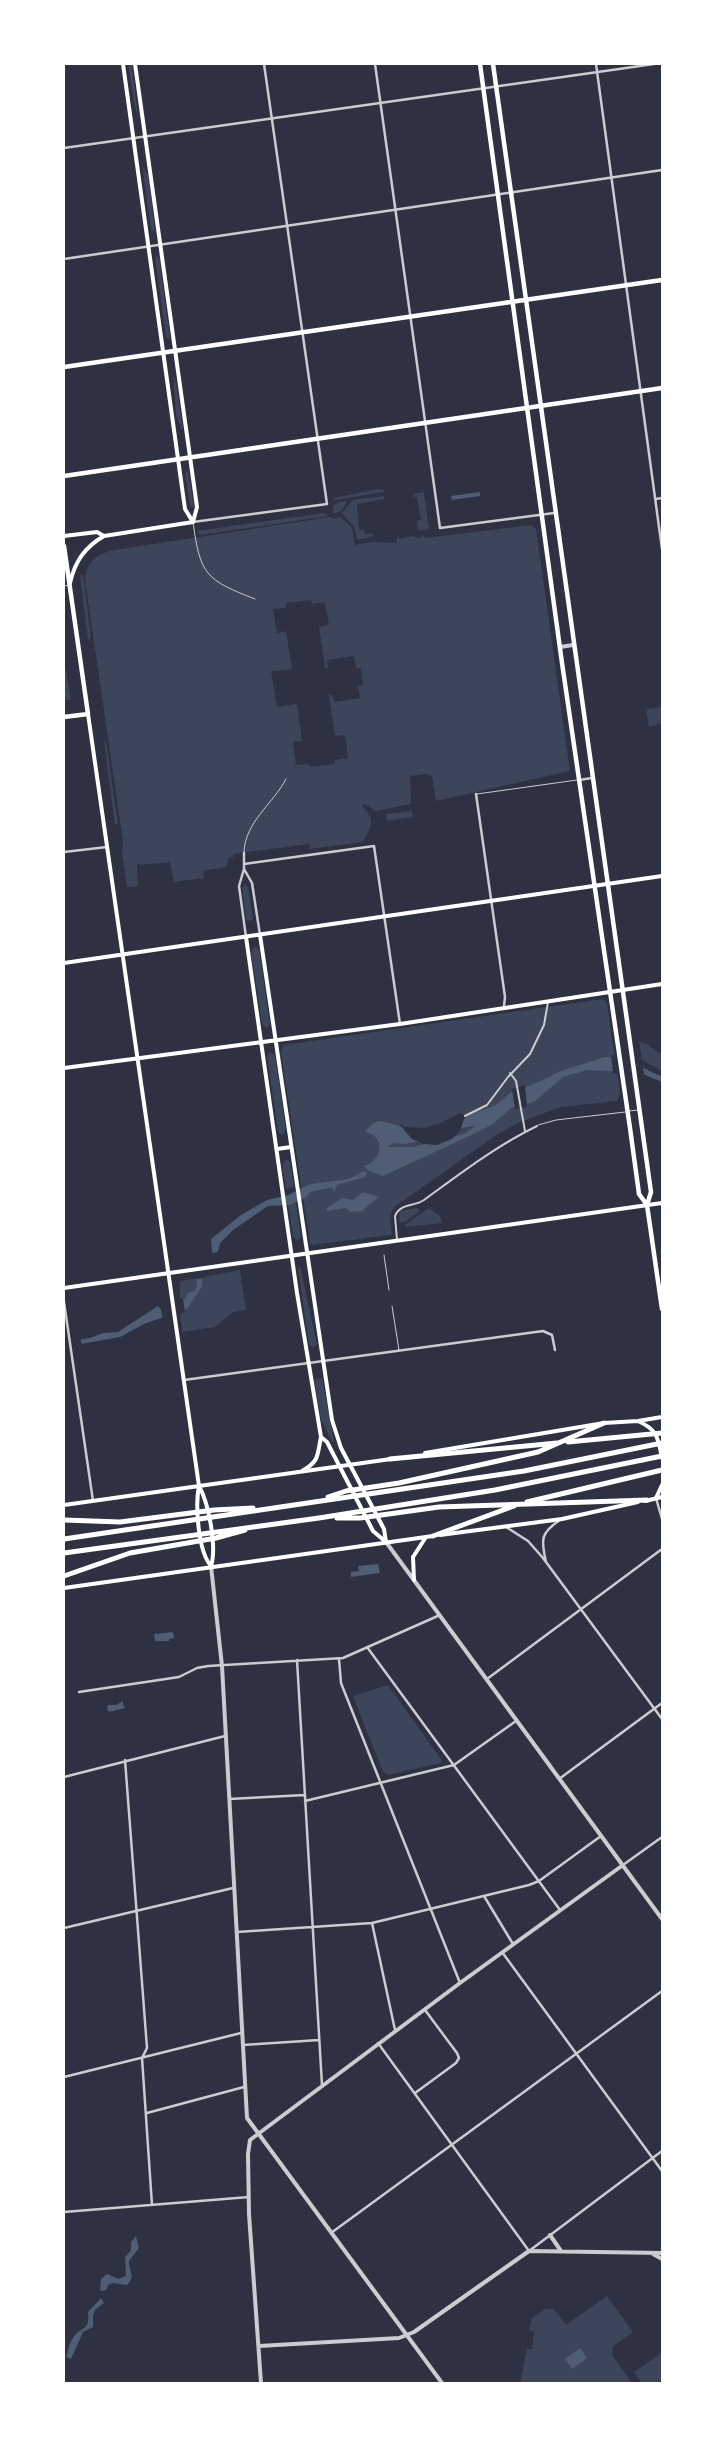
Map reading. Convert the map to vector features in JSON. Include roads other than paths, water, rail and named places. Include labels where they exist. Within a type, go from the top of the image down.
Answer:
[{"type":"highway","points":[[316,1501],[346,1491],[399,1483],[538,1452],[604,1423]]},
{"type":"highway","points":[[390,1460],[662,1433]]},
{"type":"highway","points":[[64,1539],[524,1470],[662,1443]]},
{"type":"highway","points":[[64,1553],[319,1518],[494,1490],[661,1457]]},
{"type":"highway","points":[[430,1536],[538,1499],[662,1470]]},
{"type":"highway","points":[[319,1518],[360,1518],[439,1507],[646,1500]]},
{"type":"highway","points":[[64,1520],[120,1522],[214,1510],[278,1507]]},
{"type":"highway","points":[[64,1576],[130,1553],[216,1538],[269,1524]]},
{"type":"main road","points":[[123,64],[185,509],[193,522]]},
{"type":"main road","points":[[135,64],[191,458],[197,507],[193,522]]},
{"type":"main road","points":[[480,64],[560,647],[627,1111],[640,1194],[647,1205],[662,1309]]},
{"type":"main road","points":[[493,64],[554,513],[651,1192],[647,1205]]},
{"type":"main road","points":[[64,367],[662,280]]},
{"type":"main road","points":[[64,476],[662,388]]},
{"type":"main road","points":[[70,585],[77,560],[104,536],[193,522]]},
{"type":"main road","points":[[64,536],[96,532],[104,536]]},
{"type":"main road","points":[[64,546],[199,1486],[196,1500],[204,1558],[211,1566]]},
{"type":"main road","points":[[64,717],[88,714]]},
{"type":"main road","points":[[64,962],[492,902],[662,876]]},
{"type":"main road","points":[[260,935],[306,1253],[336,1437],[349,1465],[384,1528],[386,1542]]},
{"type":"main road","points":[[246,937],[320,1437],[320,1450],[315,1461],[300,1472]]},
{"type":"main road","points":[[64,1068],[400,1024],[504,1006],[662,984]]},
{"type":"main road","points":[[277,1149],[291,1147]]},
{"type":"main road","points":[[64,1288],[662,1203]]},
{"type":"main road","points":[[64,1505],[390,1460],[604,1423],[638,1421],[662,1417]]},
{"type":"main road","points":[[638,1421],[649,1426],[657,1435],[661,1457]]},
{"type":"main road","points":[[320,1437],[327,1442],[338,1467],[374,1531],[386,1542]]},
{"type":"main road","points":[[656,1498],[662,1485]]},
{"type":"main road","points":[[199,1486],[206,1498],[214,1556],[211,1566]]},
{"type":"main road","points":[[64,1588],[211,1566],[562,1519],[662,1497]]},
{"type":"main road","points":[[414,1580],[412,1557],[430,1536]]},
{"type":"street","points":[[193,522],[327,504],[264,64]]},
{"type":"street","points":[[375,64],[440,528],[554,513]]},
{"type":"street","points":[[596,64],[662,549]]},
{"type":"street","points":[[64,148],[654,64]]},
{"type":"street","points":[[64,259],[662,170]]},
{"type":"street","points":[[656,499],[662,498]]},
{"type":"street","points":[[560,647],[573,645]]},
{"type":"street","points":[[579,780],[592,778]]},
{"type":"street","points":[[476,794],[505,997],[504,1006]]},
{"type":"street","points":[[244,864],[374,846],[400,1024]]},
{"type":"street","points":[[64,852],[107,847]]},
{"type":"street","points":[[244,853],[244,869],[239,886],[246,937]]},
{"type":"street","points":[[244,869],[252,883],[260,935]]},
{"type":"street","points":[[465,1116],[487,1105],[510,1074],[538,1043],[547,1017],[548,1000]]},
{"type":"street","points":[[510,1074],[517,1085],[526,1131]]},
{"type":"street","points":[[397,1240],[395,1216],[401,1207],[421,1202],[499,1146],[537,1126]]},
{"type":"street","points":[[64,1302],[92,1501]]},
{"type":"street","points":[[184,1380],[543,1331],[552,1336],[555,1350]]},
{"type":"street","points":[[656,1498],[662,1519]]},
{"type":"street","points":[[546,1563],[542,1545],[544,1535],[548,1528],[562,1519]]},
{"type":"street","points":[[505,1526],[528,1541],[546,1563],[662,1719]]},
{"type":"street","points":[[386,1542],[662,1919]]},
{"type":"street","points":[[487,1679],[662,1549]]},
{"type":"street","points":[[211,1566],[222,1666],[246,2118],[442,2383]]},
{"type":"street","points":[[78,1692],[179,1677],[197,1668],[339,1658],[440,1615]]},
{"type":"street","points":[[367,1647],[560,1910]]},
{"type":"street","points":[[339,1658],[341,1683],[460,1983]]},
{"type":"street","points":[[297,1660],[322,2085]]},
{"type":"street","points":[[559,1779],[662,1703]]},
{"type":"street","points":[[305,1801],[454,1765],[516,1721]]},
{"type":"street","points":[[64,1777],[225,1736]]},
{"type":"street","points":[[125,1760],[147,2048],[142,2058],[152,2205]]},
{"type":"street","points":[[229,1799],[305,1795]]},
{"type":"street","points":[[235,1932],[372,1923],[484,1896],[539,1881],[601,1836]]},
{"type":"street","points":[[261,2383],[249,2214],[248,2147],[250,2140],[502,1952],[662,1837]]},
{"type":"street","points":[[64,1928],[233,1888]]},
{"type":"street","points":[[484,1896],[513,1944]]},
{"type":"street","points":[[372,1923],[396,2030]]},
{"type":"street","points":[[502,1952],[662,2171]]},
{"type":"street","points":[[330,2233],[662,1991]]},
{"type":"street","points":[[415,2093],[456,2063],[459,2058],[424,2010]]},
{"type":"street","points":[[64,2076],[241,2033]]},
{"type":"street","points":[[242,2045],[319,2040]]},
{"type":"street","points":[[378,2044],[529,2251]]},
{"type":"street","points":[[147,2113],[244,2087]]},
{"type":"street","points":[[259,2346],[399,2338],[407,2335],[438,2316],[529,2251],[662,2151]]},
{"type":"street","points":[[64,2212],[250,2196]]},
{"type":"street","points":[[550,2235],[562,2251]]},
{"type":"street","points":[[529,2251],[662,2254]]},
{"type":"street","points":[[652,2253],[662,2260]]},
{"type":"lane","points":[[193,522],[198,556],[207,574],[223,586],[255,599]]},
{"type":"lane","points":[[64,586],[70,585]]},
{"type":"lane","points":[[244,853],[244,846],[252,825],[262,810],[276,797],[286,779]]},
{"type":"lane","points":[[476,794],[579,780]]},
{"type":"lane","points":[[537,1126],[556,1120],[638,1110]]},
{"type":"lane","points":[[384,1255],[389,1290]]},
{"type":"lane","points":[[392,1306],[399,1351]]}]
